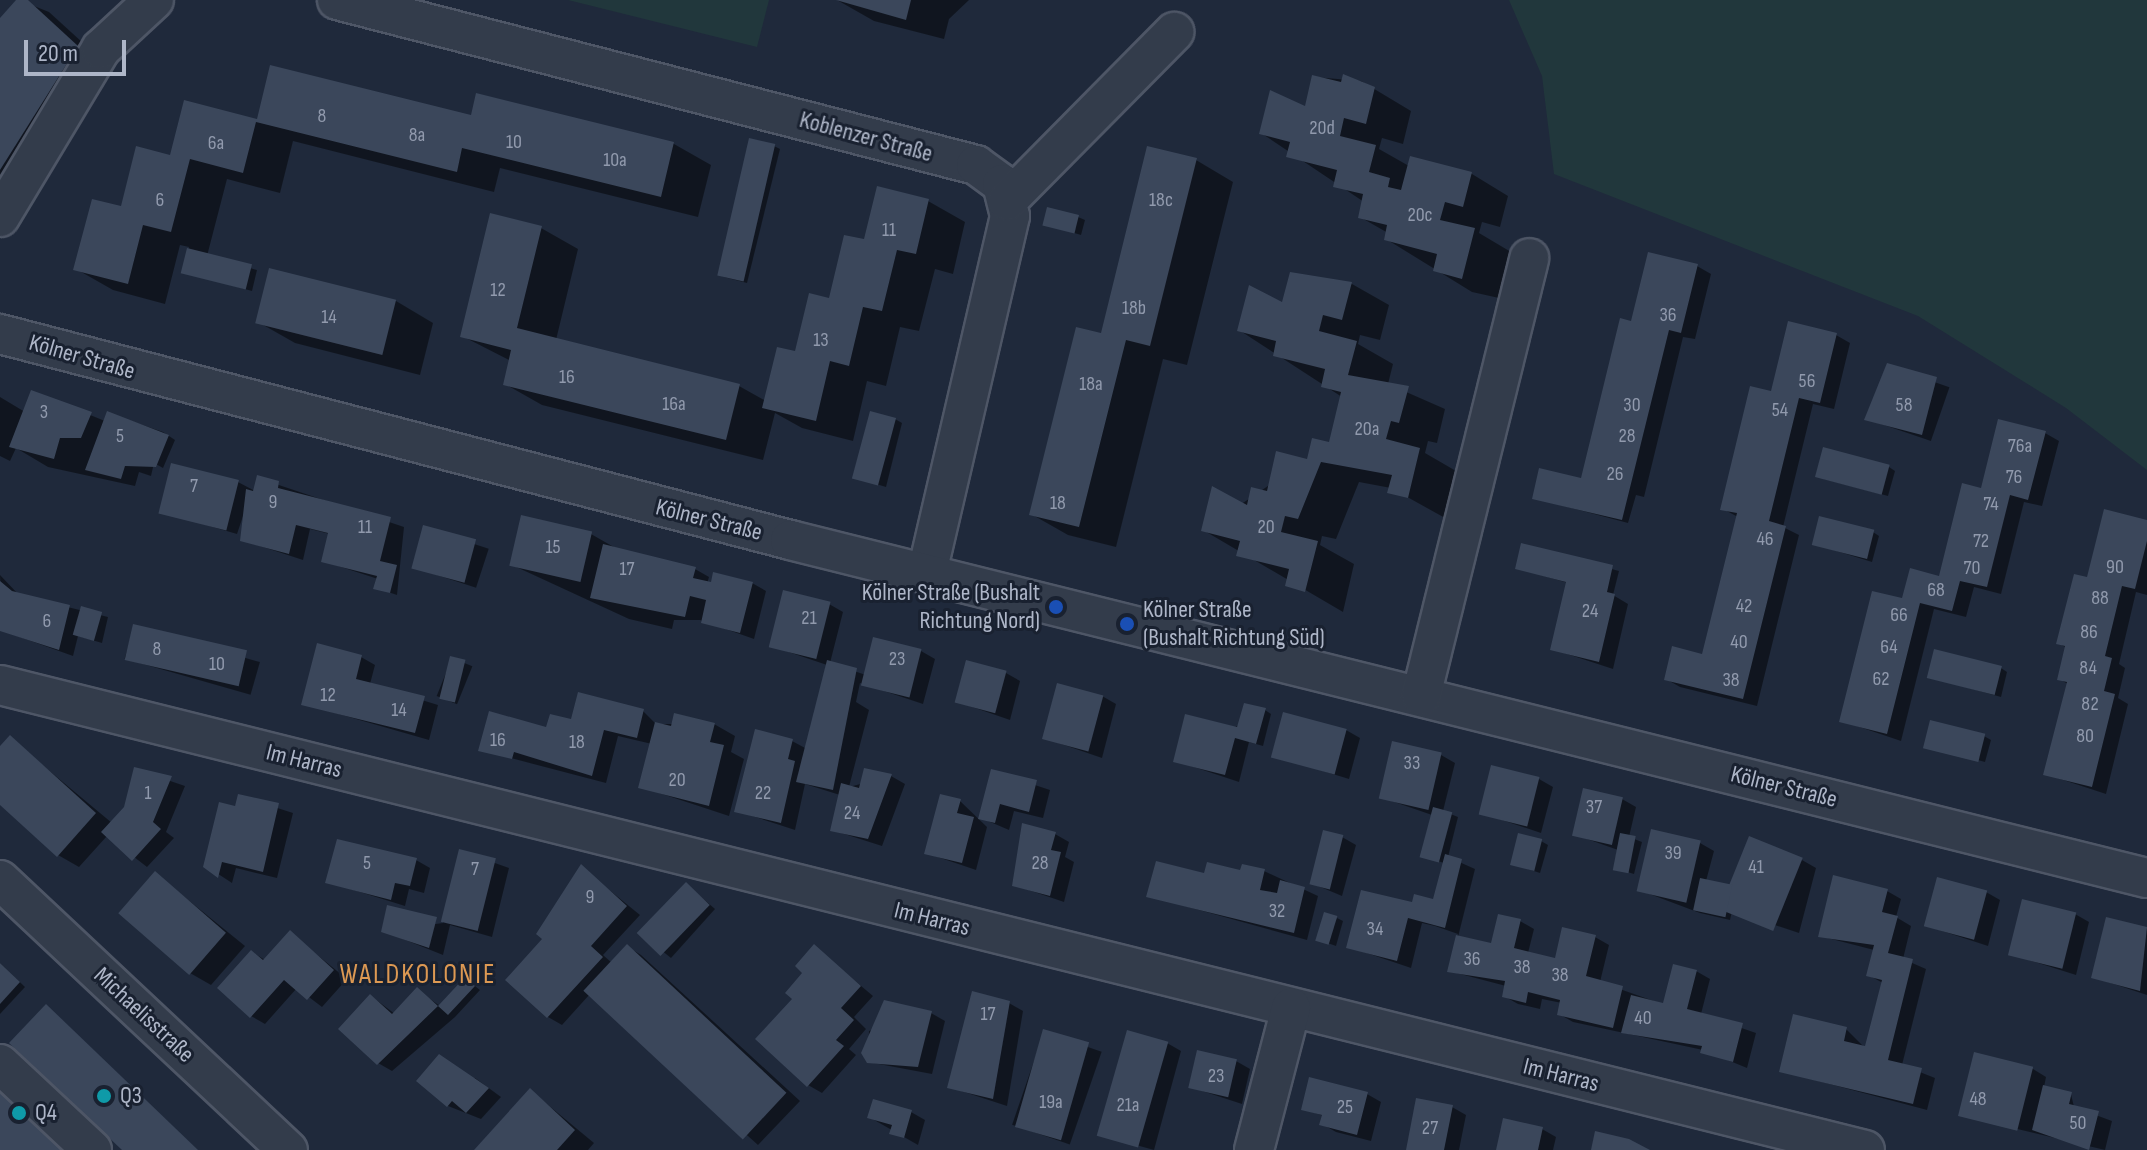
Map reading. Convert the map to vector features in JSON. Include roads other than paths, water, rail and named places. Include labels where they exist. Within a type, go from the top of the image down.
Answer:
[{"type":"street","points":[[0,217],[101,49],[154,0]]},
{"type":"street","name":"Koblenzer Straße","points":[[337,0],[976,165],[1002,184],[1007,201]]},
{"type":"street","points":[[927,574],[1010,216],[1007,201],[1174,32]]},
{"type":"street","points":[[1421,696],[1529,258]]},
{"type":"street","name":"Kölner Straße","points":[[0,334],[927,574],[2147,878]]},
{"type":"street","name":"Im Harras","points":[[0,685],[1865,1150]]},
{"type":"street","name":"Michaelisstraße","points":[[0,880],[288,1150]]},
{"type":"street","points":[[1254,1150],[1291,1008]]},
{"type":"street","points":[[0,1064],[92,1150]]},
{"type":"place","name":"Kölner Straße (Bushalt Richtung Nord)","points":[[1056,607]]},
{"type":"place","name":"Kölner Straße (Bushalt Richtung Süd)","points":[[1127,624]]},
{"type":"place","name":"Q3","points":[[104,1096]]},
{"type":"place","name":"Q4","points":[[19,1113]]},
{"type":"district","name":"WALDKOLONIE","points":[[418,975]]}]
